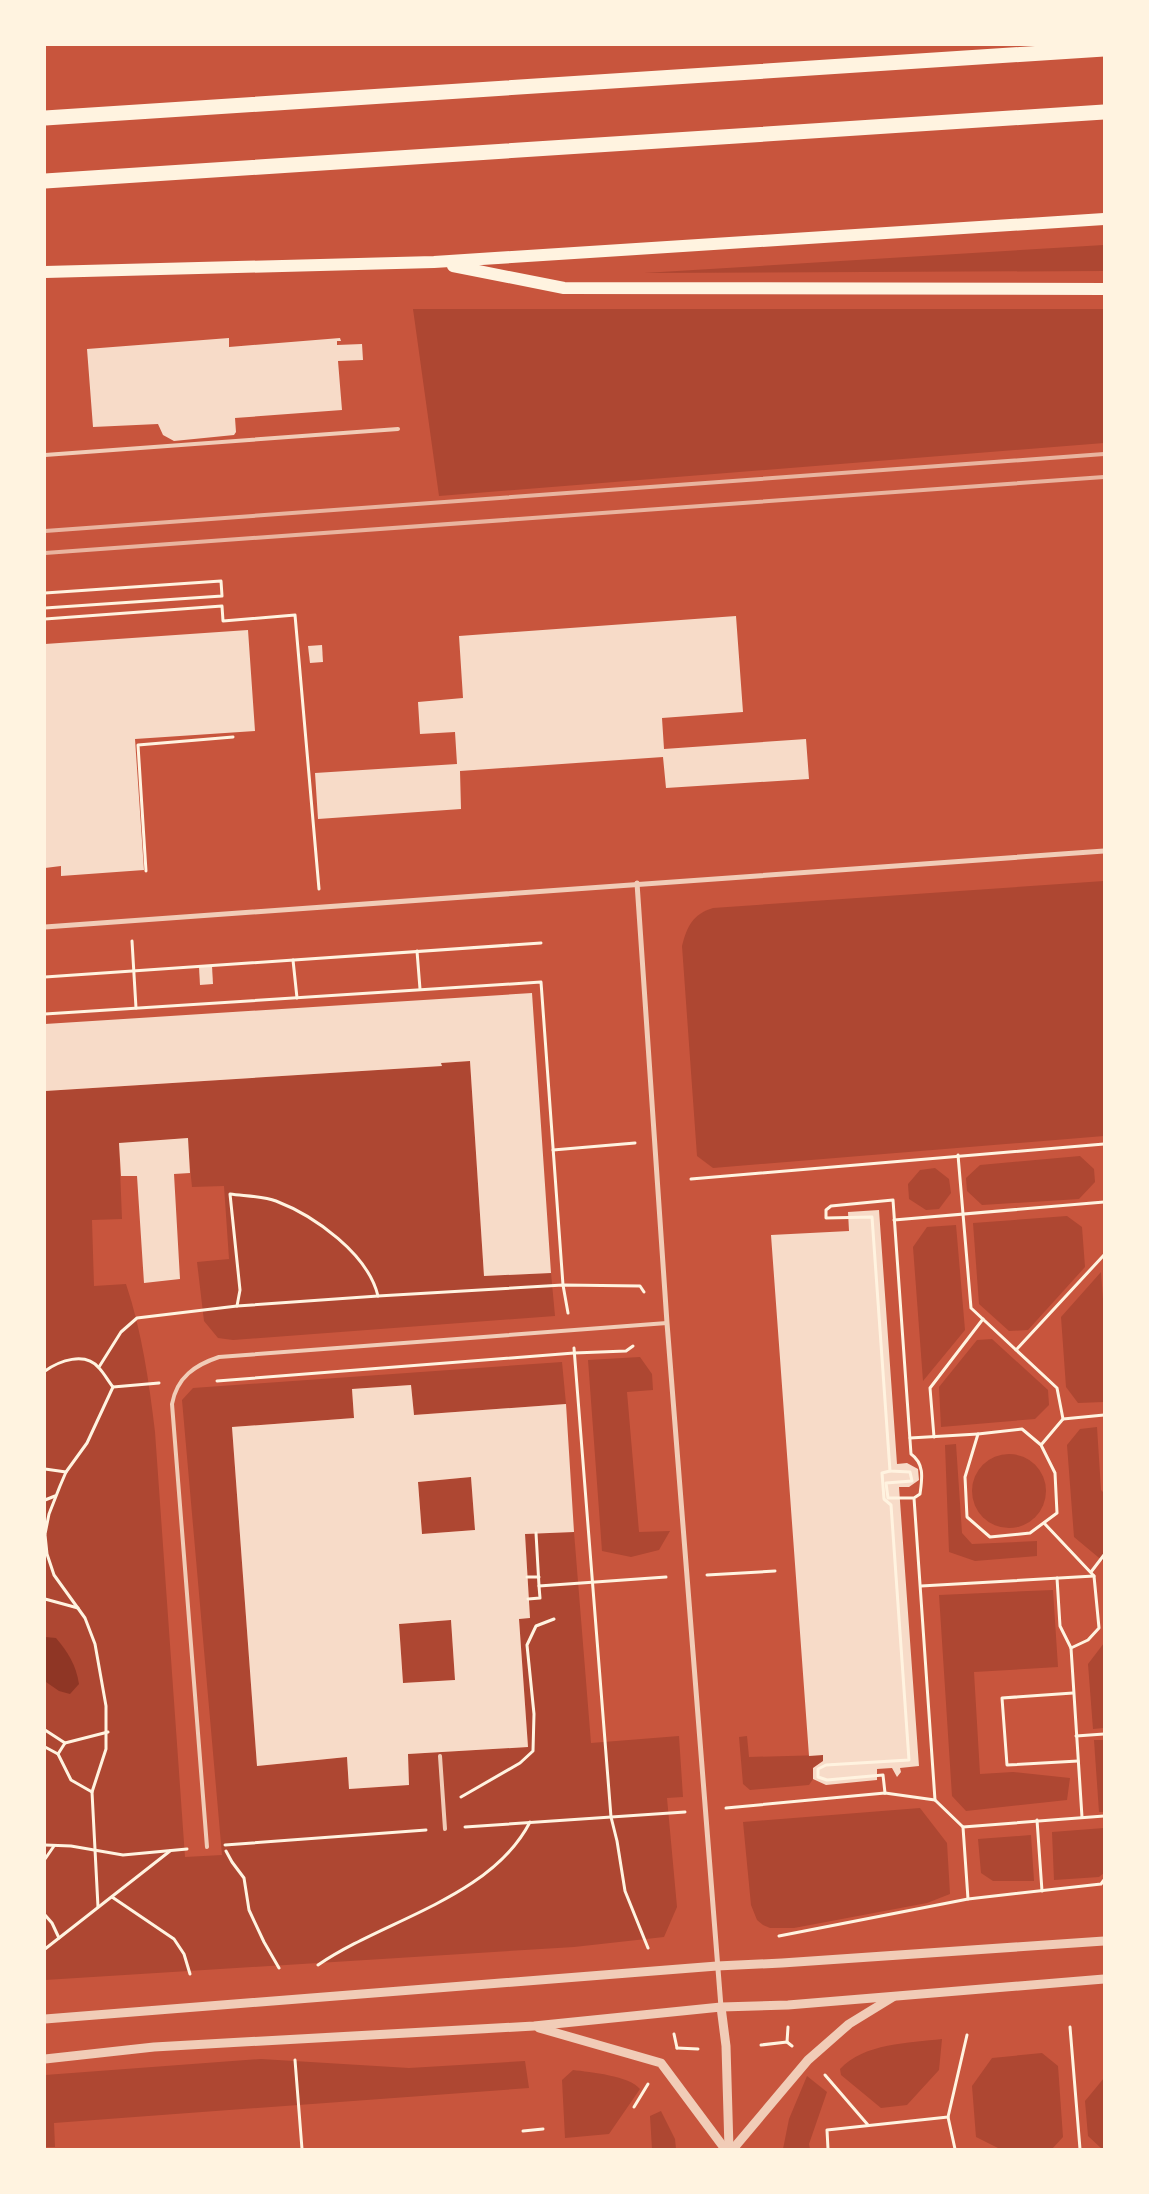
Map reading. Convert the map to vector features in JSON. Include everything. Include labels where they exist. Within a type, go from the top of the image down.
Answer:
[{"type":"highway","points":[[45,118],[1104,49]]},
{"type":"highway","points":[[45,180],[1104,112]]},
{"type":"main road","points":[[45,272],[434,262],[1104,219]]},
{"type":"main road","points":[[434,262],[564,288],[1104,289]]},
{"type":"street","points":[[45,927],[637,883],[1104,851]]},
{"type":"street","points":[[637,883],[686,1576],[717,1966],[726,2046],[728,2149]]},
{"type":"street","points":[[45,2018],[717,1966],[1104,1941]]},
{"type":"street","points":[[45,2059],[154,2047],[534,2026],[721,2007],[788,2005],[1104,1979]]},
{"type":"street","points":[[733,2149],[808,2060],[849,2024],[896,1996]]},
{"type":"street","points":[[534,2026],[661,2063],[725,2149]]},
{"type":"lane","points":[[45,455],[398,429]]},
{"type":"lane","points":[[206,1847],[172,1404],[178,1384],[202,1363],[219,1358],[667,1322]]},
{"type":"lane","points":[[440,1756],[445,1829]]},
{"type":"path","points":[[45,593],[221,581],[222,596],[45,608]]},
{"type":"path","points":[[45,619],[222,606],[223,621],[295,615],[321,907]]},
{"type":"path","points":[[146,871],[138,745],[232,737]]},
{"type":"path","points":[[131,921],[136,1008]]},
{"type":"path","points":[[45,977],[541,943]]},
{"type":"path","points":[[417,951],[420,989]]},
{"type":"path","points":[[293,960],[297,998]]},
{"type":"path","points":[[45,1014],[542,982],[563,1285],[571,1331],[611,1817],[618,1841],[625,1891],[648,1948]]},
{"type":"path","points":[[553,1150],[654,1141]]},
{"type":"path","points":[[691,1179],[1104,1144]]},
{"type":"path","points":[[958,1155],[971,1308],[1057,1388],[1064,1419]]},
{"type":"path","points":[[236,1306],[240,1290],[230,1194],[275,1201],[322,1225],[360,1260],[376,1286],[378,1296]]},
{"type":"path","points":[[885,1794],[883,1775],[826,1780],[818,1776],[818,1769],[826,1765],[909,1760],[891,1505],[884,1499],[882,1473],[890,1471],[910,1472],[912,1481],[886,1483],[888,1498],[914,1498],[920,1494],[923,1474],[918,1459],[911,1454],[893,1200],[832,1206],[826,1210],[826,1218],[872,1217],[890,1471]]},
{"type":"path","points":[[894,1220],[1104,1202]]},
{"type":"path","points":[[1016,1350],[1104,1255]]},
{"type":"path","points":[[99,1367],[121,1332],[137,1318],[236,1306],[563,1285],[640,1286],[667,1322]]},
{"type":"path","points":[[934,1437],[930,1388],[983,1319]]},
{"type":"path","points":[[45,1371],[64,1361],[75,1359],[88,1360],[99,1367],[112,1387]]},
{"type":"path","points":[[112,1387],[148,1383],[178,1384]]},
{"type":"path","points":[[98,1907],[92,1792],[101,1771],[108,1732],[106,1706],[95,1644],[85,1618],[54,1575],[47,1554],[45,1535],[48,1514],[66,1472],[87,1443],[112,1387]]},
{"type":"path","points":[[1041,1445],[1064,1419],[1104,1415]]},
{"type":"path","points":[[910,1438],[1022,1429],[1041,1445],[1055,1473],[1057,1514],[1030,1533],[990,1536],[967,1517],[965,1477],[978,1434]]},
{"type":"path","points":[[45,1469],[66,1472]]},
{"type":"path","points":[[45,1500],[56,1495]]},
{"type":"path","points":[[914,1498],[935,1800]]},
{"type":"path","points":[[1044,1523],[1094,1576],[1100,1628],[1088,1640],[1070,1648]]},
{"type":"path","points":[[528,1599],[540,1598],[536,1534]]},
{"type":"path","points":[[1091,1572],[1104,1555]]},
{"type":"path","points":[[540,1586],[775,1571]]},
{"type":"path","points":[[921,1586],[1094,1576]]},
{"type":"path","points":[[527,1577],[539,1577]]},
{"type":"path","points":[[1057,1578],[1060,1626],[1070,1648],[1082,1817]]},
{"type":"path","points":[[45,1599],[78,1608]]},
{"type":"path","points":[[444,1807],[520,1763],[533,1751],[534,1714],[527,1645],[536,1626],[554,1619]]},
{"type":"path","points":[[1073,1693],[1002,1698],[1007,1765],[1078,1761]]},
{"type":"path","points":[[45,1730],[65,1743]]},
{"type":"path","points":[[58,1754],[65,1743],[108,1732]]},
{"type":"path","points":[[1076,1736],[1104,1734]]},
{"type":"path","points":[[45,1747],[58,1754],[71,1780],[92,1792]]},
{"type":"path","points":[[726,1808],[885,1794],[935,1800],[963,1827],[968,1899]]},
{"type":"path","points":[[963,1827],[1104,1816]]},
{"type":"path","points":[[1037,1820],[1042,1891]]},
{"type":"path","points":[[318,1965],[335,1953],[442,1900],[484,1875],[520,1841],[530,1822]]},
{"type":"path","points":[[45,1845],[123,1854],[170,1850],[45,1949]]},
{"type":"path","points":[[45,1859],[54,1846]]},
{"type":"path","points":[[224,1846],[232,1862],[244,1878],[249,1910],[279,1968]]},
{"type":"path","points":[[779,1936],[968,1899],[1101,1884],[1104,1880]]},
{"type":"path","points":[[112,1897],[174,1939],[184,1954],[190,1974]]},
{"type":"path","points":[[45,1915],[59,1938]]},
{"type":"path","points":[[761,2045],[787,2042],[788,2024]]},
{"type":"path","points":[[1070,2027],[1080,2149]]},
{"type":"path","points":[[674,2033],[677,2048],[698,2048]]},
{"type":"path","points":[[955,2149],[948,2117],[966,2035]]},
{"type":"path","points":[[294,2040],[302,2149]]},
{"type":"path","points":[[822,2070],[868,2125]]},
{"type":"path","points":[[634,2107],[648,2084]]},
{"type":"path","points":[[828,2149],[827,2130],[948,2117]]},
{"type":"path","points":[[523,2131],[544,2129]]},
{"type":"shaded area","points":[[1104,245],[1104,271],[644,273]]},
{"type":"shaded area","points":[[413,309],[1104,309],[1104,443],[439,496]]},
{"type":"shaded area","points":[[1104,881],[1104,1136],[713,1168],[697,1156],[682,946],[686,932],[700,914],[713,908]]},
{"type":"shaded area","points":[[470,1061],[484,1276],[551,1273],[555,1316],[233,1340],[218,1338],[204,1321],[197,1262],[229,1259],[224,1186],[192,1187],[187,1138],[119,1144],[122,1219],[92,1220],[94,1286],[126,1284],[141,1339],[147,1376],[155,1432],[185,1857],[222,1855],[182,1400],[193,1388],[562,1362],[566,1404],[414,1415],[411,1385],[352,1389],[354,1418],[232,1427],[257,1766],[347,1757],[349,1789],[409,1785],[408,1754],[528,1747],[519,1619],[530,1617],[525,1534],[574,1532],[591,1743],[679,1736],[683,1797],[667,1798],[677,1907],[664,1937],[574,1947],[45,1980],[45,1091],[441,1066],[441,1063]]},
{"type":"shaded area","points":[[1080,1156],[1094,1169],[1095,1182],[1079,1199],[982,1205],[967,1191],[966,1178],[980,1165]]},
{"type":"shaded area","points":[[935,1168],[949,1179],[951,1193],[939,1209],[926,1210],[909,1199],[908,1184],[920,1170]]},
{"type":"shaded area","points":[[1067,1216],[1082,1227],[1085,1267],[1028,1330],[1009,1331],[979,1304],[973,1223]]},
{"type":"shaded area","points":[[956,1225],[965,1330],[923,1381],[913,1247],[927,1227]]},
{"type":"shaded area","points":[[1101,1272],[1104,1313],[1104,1402],[1078,1403],[1066,1387],[1061,1317]]},
{"type":"shaded area","points":[[992,1339],[1048,1390],[1049,1405],[1035,1419],[941,1427],[939,1387],[977,1340]]},
{"type":"shaded area","points":[[640,1357],[652,1374],[653,1390],[627,1392],[639,1532],[670,1531],[659,1550],[631,1557],[602,1551],[588,1360]]},
{"type":"shaded area","points":[[1097,1427],[1101,1490],[1104,1493],[1104,1562],[1074,1537],[1067,1445],[1080,1429]]},
{"type":"shaded area","points":[[956,1444],[962,1533],[972,1544],[1037,1541],[1037,1556],[975,1561],[949,1552],[945,1445]]},
{"type":"shaded area","points":[[1009,1454],[1023,1457],[1035,1465],[1043,1477],[1046,1491],[1043,1505],[1035,1517],[1023,1525],[1009,1528],[995,1525],[983,1517],[975,1505],[972,1491],[975,1477],[983,1465],[995,1457]]},
{"type":"shaded area","points":[[471,1477],[475,1530],[422,1534],[418,1482]]},
{"type":"shaded area","points":[[1053,1590],[1058,1667],[974,1672],[980,1774],[1013,1772],[1070,1778],[1067,1800],[966,1811],[952,1796],[939,1595]]},
{"type":"shaded area","points":[[451,1620],[455,1680],[403,1683],[399,1624]]},
{"type":"shaded area","points":[[45,1637],[56,1638],[74,1665],[79,1684],[70,1694],[59,1691],[46,1682]]},
{"type":"shaded area","points":[[1104,1643],[1104,1728],[1093,1729],[1088,1664]]},
{"type":"shaded area","points":[[747,1736],[749,1757],[823,1755],[823,1761],[813,1768],[813,1779],[809,1785],[750,1790],[743,1784],[739,1737]]},
{"type":"shaded area","points":[[1094,1740],[1104,1740],[1104,1812],[1099,1812]]},
{"type":"shaded area","points":[[920,1808],[947,1843],[950,1894],[927,1903],[794,1928],[770,1928],[757,1920],[751,1905],[743,1822]]},
{"type":"shaded area","points":[[1104,1828],[1104,1873],[1099,1877],[1054,1880],[1052,1832]]},
{"type":"shaded area","points":[[1031,1835],[1034,1881],[993,1881],[981,1873],[978,1839]]},
{"type":"shaded area","points":[[942,2039],[939,2070],[907,2105],[881,2108],[841,2075],[840,2069],[850,2060],[874,2049],[902,2043]]},
{"type":"shaded area","points":[[1042,2053],[1058,2066],[1063,2137],[1052,2149],[1000,2149],[976,2137],[972,2086],[992,2058]]},
{"type":"shaded area","points":[[261,2059],[409,2068],[525,2061],[529,2088],[54,2123],[55,2147],[45,2147],[45,2075]]},
{"type":"shaded area","points":[[573,2070],[619,2078],[628,2081],[640,2089],[609,2134],[565,2138],[562,2080]]},
{"type":"shaded area","points":[[807,2076],[827,2092],[809,2144],[810,2149],[783,2149],[789,2119]]},
{"type":"shaded area","points":[[1104,2078],[1104,2149],[1102,2149],[1088,2136],[1085,2101]]},
{"type":"shaded area","points":[[661,2111],[675,2139],[676,2149],[652,2149],[650,2116]]},
{"type":"building","points":[[229,338],[229,347],[340,338],[341,341],[337,341],[337,345],[362,344],[363,360],[338,361],[342,410],[235,418],[236,432],[234,435],[174,441],[163,435],[158,424],[93,427],[87,349]]},
{"type":"building","points":[[736,616],[743,712],[662,718],[664,749],[806,739],[809,779],[666,788],[663,757],[460,771],[461,809],[318,819],[315,773],[457,764],[455,732],[420,734],[418,702],[463,698],[459,636]]},
{"type":"building","points":[[248,630],[255,731],[135,739],[144,870],[61,876],[61,866],[45,868],[45,644]]},
{"type":"building","points":[[322,645],[323,662],[310,663],[308,646]]},
{"type":"building","points":[[212,966],[213,984],[200,985],[199,967]]},
{"type":"building","points":[[532,993],[551,1273],[484,1276],[470,1061],[441,1063],[442,1066],[45,1091],[45,1024]]},
{"type":"building","points":[[188,1138],[190,1173],[174,1174],[180,1279],[144,1283],[137,1176],[121,1176],[119,1143]]},
{"type":"building","points":[[879,1210],[897,1464],[907,1463],[918,1469],[919,1480],[909,1487],[899,1487],[919,1766],[900,1768],[901,1772],[897,1777],[892,1768],[877,1769],[877,1780],[826,1785],[813,1779],[813,1768],[823,1761],[823,1755],[809,1756],[771,1235],[849,1231],[848,1212]]},
{"type":"building","points":[[411,1385],[414,1415],[566,1404],[574,1532],[525,1534],[530,1618],[519,1619],[528,1747],[408,1754],[409,1785],[349,1789],[347,1757],[257,1766],[232,1427],[354,1418],[352,1389]],"holes":[[[471,1477],[475,1530],[422,1534],[418,1482]],[[451,1620],[455,1680],[403,1683],[399,1624]]]},
{"type":"railway","points":[[45,531],[1104,454]]},
{"type":"railway","points":[[45,553],[1104,477]]}]
